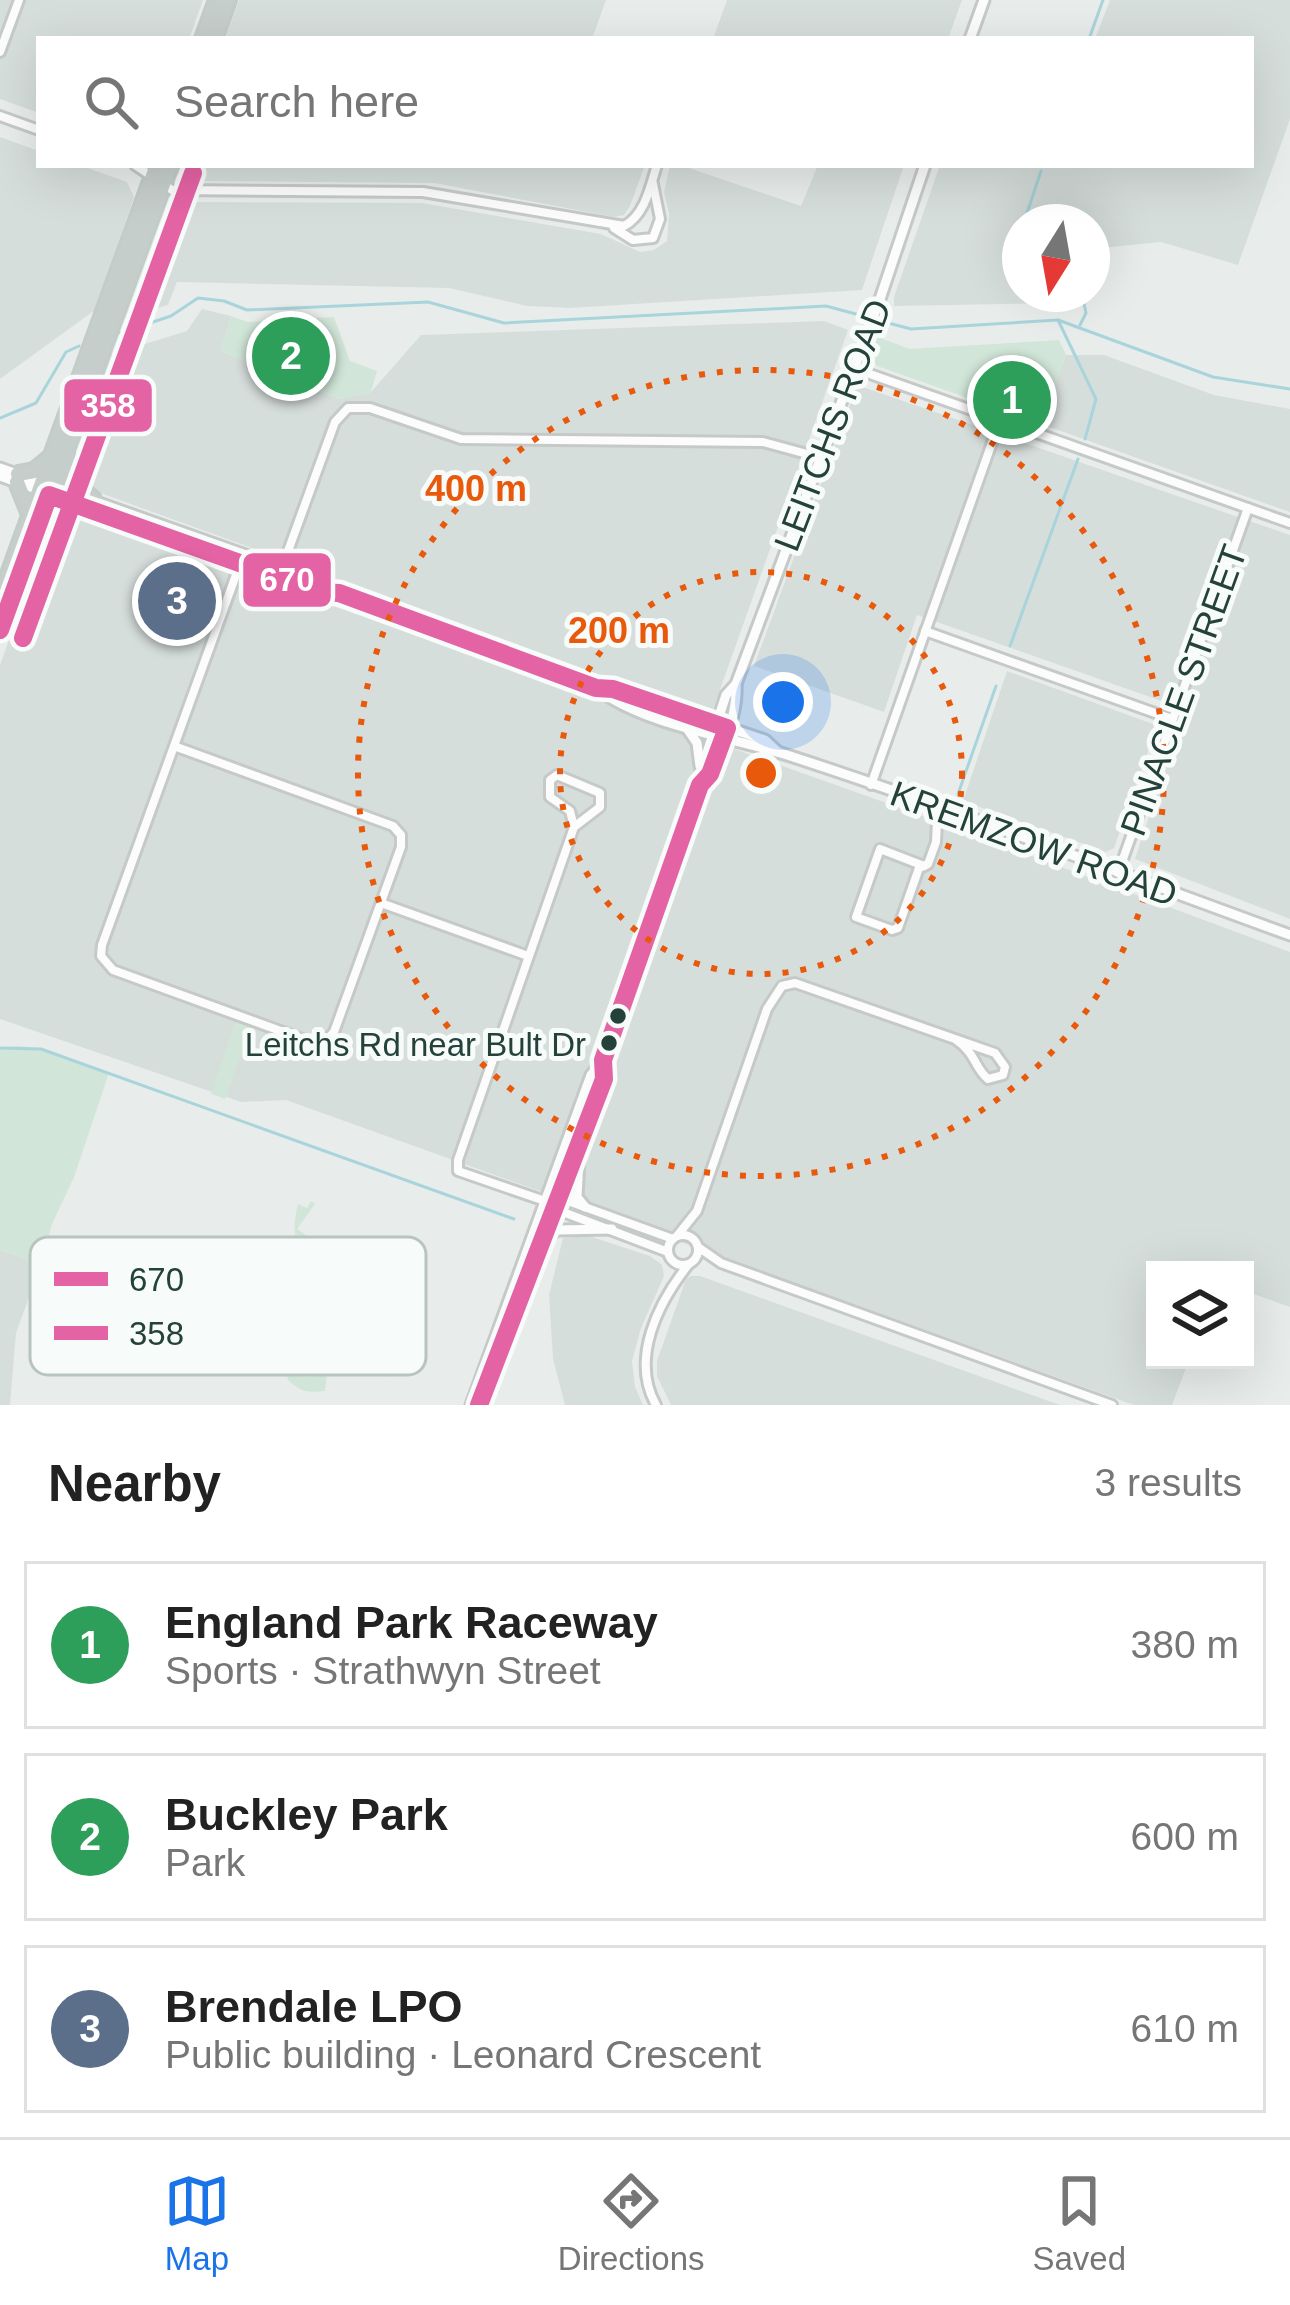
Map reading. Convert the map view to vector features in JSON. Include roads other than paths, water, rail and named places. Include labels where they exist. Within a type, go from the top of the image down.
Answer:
[{"type":"highway","points":[[204,36],[217,0]]},
{"type":"highway","points":[[215,36],[228,0]]},
{"type":"highway","points":[[0,630],[158,174]]},
{"type":"highway","points":[[30,517],[18,478],[59,453]]},
{"type":"highway","points":[[59,453],[72,482],[93,499]]},
{"type":"highway","points":[[0,598],[30,517],[46,489]]},
{"type":"street","points":[[0,52],[19,0]]},
{"type":"street","points":[[971,36],[984,0]]},
{"type":"street","points":[[0,116],[36,129]]},
{"type":"street","points":[[158,174],[172,190],[423,192],[624,226],[641,211],[656,168]]},
{"type":"street","name":"LEITCHS ROAD","points":[[700,785],[710,774],[726,695],[736,684],[925,168]]},
{"type":"street","points":[[609,225],[633,240],[653,238],[660,219],[653,177]]},
{"type":"street","points":[[641,211],[653,210],[660,219]]},
{"type":"street","points":[[853,368],[1290,523]]},
{"type":"street","points":[[280,572],[335,422],[342,411],[355,406],[461,439],[763,442],[818,457]]},
{"type":"street","points":[[871,785],[1000,420]]},
{"type":"street","name":"KREMZOW ROAD","points":[[0,472],[280,572],[325,583],[339,593],[596,688],[610,699],[684,726],[720,731]]},
{"type":"street","name":"KREMZOW ROAD","points":[[46,489],[93,499],[242,559]]},
{"type":"street","name":"PINACLE STREET","points":[[1118,873],[1248,508]]},
{"type":"street","points":[[174,746],[396,828],[402,844],[334,1031],[326,1041],[308,1041],[113,970],[102,960],[102,945],[174,746],[242,559]]},
{"type":"street","points":[[925,632],[1172,719]]},
{"type":"street","name":"KREMZOW ROAD","points":[[596,688],[613,688],[720,731],[1290,935]]},
{"type":"street","points":[[684,726],[697,743],[700,772]]},
{"type":"street","name":"LEITCHS ROAD","points":[[475,1405],[544,1240],[591,1076],[603,1060],[700,785],[700,772],[720,731]]},
{"type":"street","points":[[574,827],[570,811],[550,797],[550,780],[556,775],[600,793],[600,807],[574,827],[458,1171],[553,1203],[669,1254],[676,1263],[722,1263]]},
{"type":"street","points":[[925,866],[880,850],[856,917],[898,928],[919,868],[925,866],[936,842],[937,820]]},
{"type":"street","points":[[381,904],[528,956]]},
{"type":"street","points":[[669,1288],[697,1256],[697,1211],[767,1009],[782,986],[795,983],[995,1053],[1005,1067],[1003,1075],[988,1079],[969,1048],[955,1040]]},
{"type":"street","name":"LEITCHS ROAD","points":[[475,1405],[604,1079],[603,1060]]},
{"type":"street","points":[[585,1207],[577,1197],[576,1182],[589,1118]]},
{"type":"street","points":[[553,1203],[585,1207],[675,1237],[686,1235],[722,1263],[1112,1405]]},
{"type":"street","points":[[656,1405],[644,1377],[645,1356],[669,1288],[669,1254],[675,1237],[697,1211]]},
{"type":"street","points":[[544,1240],[558,1230],[612,1229]]},
{"type":"waterway","points":[[1090,36],[1103,0]]},
{"type":"waterway","points":[[1030,204],[1041,171]]},
{"type":"waterway","points":[[120,333],[171,316],[198,298],[247,310],[428,302],[504,323],[826,306],[867,317]]},
{"type":"waterway","points":[[1080,325],[1086,312]]},
{"type":"waterway","points":[[1058,320],[1096,399],[1085,439]]},
{"type":"waterway","points":[[881,321],[911,329],[1058,320],[1213,377],[1290,389]]},
{"type":"waterway","points":[[0,418],[36,403],[66,352],[79,346]]},
{"type":"waterway","points":[[1010,646],[1078,459]]},
{"type":"waterway","points":[[958,794],[996,686]]},
{"type":"waterway","points":[[0,1048],[41,1049],[514,1219]]},
{"type":"place","name":"Buckley Park","points":[[291,356]]},
{"type":"place","name":"England Park Raceway","points":[[1012,400]]},
{"type":"place","name":"Brendale LPO","points":[[177,601]]},
{"type":"place","name":"Leitchs Rd near Bult Dr","points":[[609,1043]]}]
